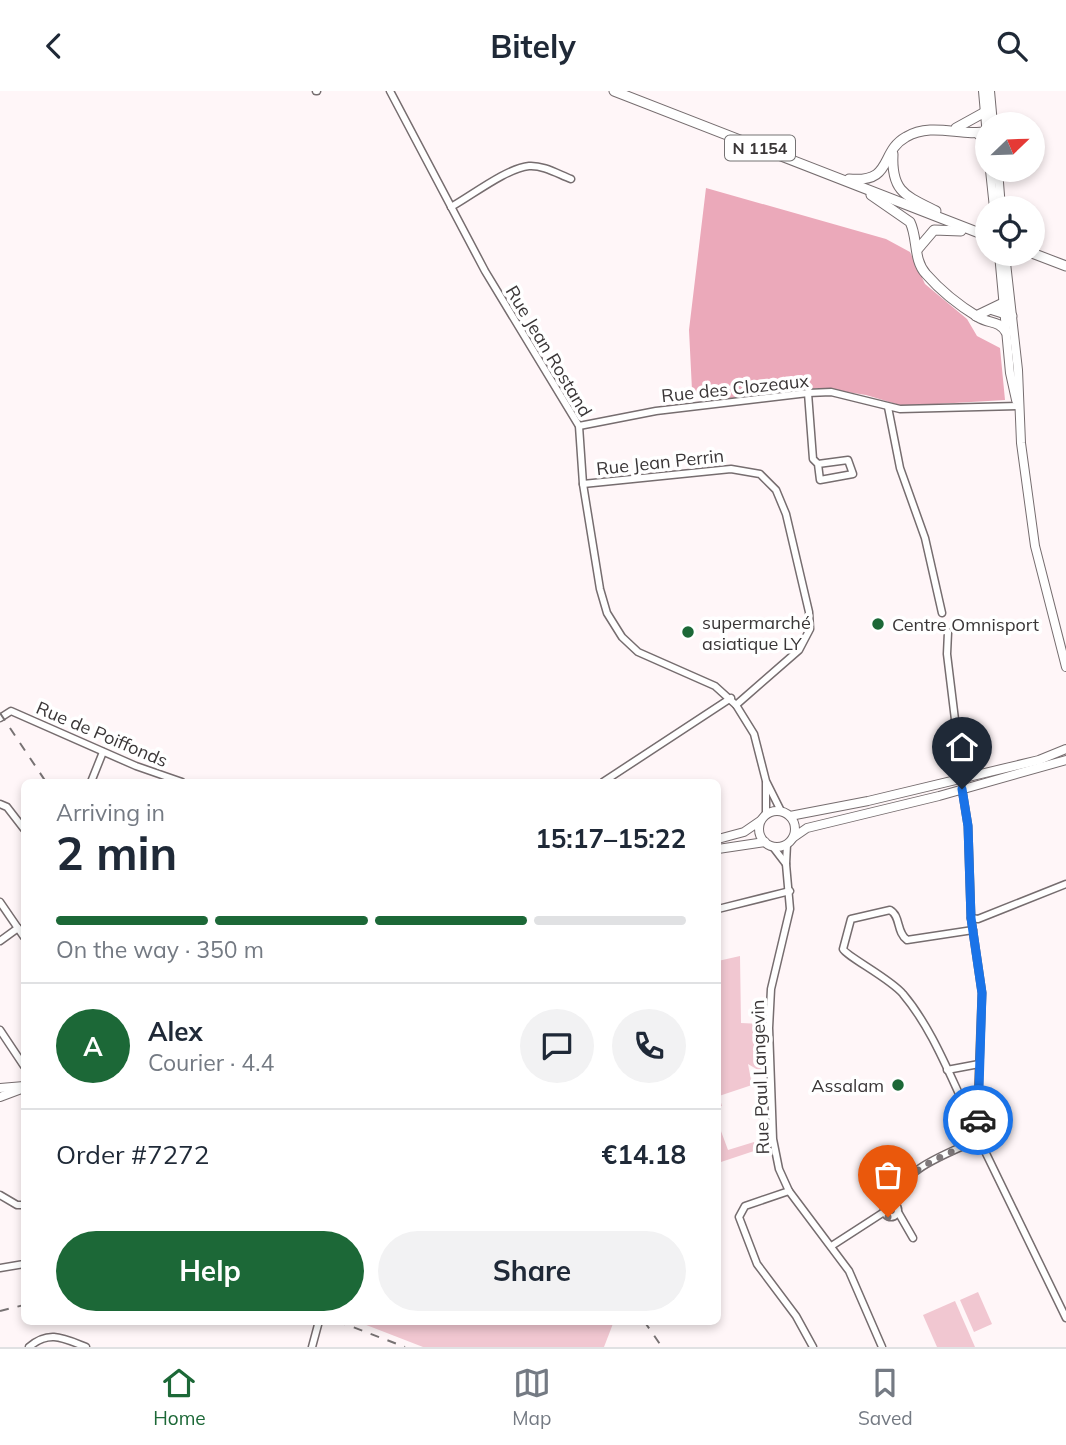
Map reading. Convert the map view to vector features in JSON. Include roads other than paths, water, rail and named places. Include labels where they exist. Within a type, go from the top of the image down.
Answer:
[{"type":"main road","name":"N 1154","points":[[614,91],[974,231]]},
{"type":"main road","points":[[983,91],[985,112]]},
{"type":"main road","points":[[988,112],[990,91]]},
{"type":"main road","points":[[954,129],[974,121]]},
{"type":"main road","points":[[837,178],[863,180],[878,175],[908,135],[975,129]]},
{"type":"main road","points":[[893,152],[893,174],[901,191],[955,224]]},
{"type":"main road","points":[[869,191],[872,198],[896,209],[910,222],[926,275],[976,316],[1004,315]]},
{"type":"main road","points":[[917,250],[934,230],[974,231]]},
{"type":"main road","points":[[1045,258],[1066,266]]},
{"type":"main road","points":[[1003,266],[1004,315],[1018,407]]},
{"type":"main road","points":[[1003,266],[1004,315],[1035,546],[1066,672]]},
{"type":"main road","points":[[976,316],[993,310],[1004,315]]},
{"type":"main road","points":[[790,816],[868,801],[1039,760],[1066,749]]},
{"type":"main road","points":[[721,849],[788,844],[807,828],[962,789],[1066,759]]},
{"type":"main road","points":[[721,838],[744,832],[764,817],[781,811],[790,816],[795,825],[794,837]]},
{"type":"main road","points":[[764,817],[759,828],[769,845]]},
{"type":"main road","points":[[0,1088],[21,1087]]},
{"type":"main road","points":[[0,1097],[21,1088]]},
{"type":"street","name":"Rue Jean Rostand","points":[[390,91],[485,271],[579,426],[583,484],[600,589],[615,627],[638,652],[715,686],[730,698],[754,734],[766,781],[781,811]]},
{"type":"street","points":[[451,207],[519,168],[539,167],[571,179]]},
{"type":"street","name":"Rue des Clozeaux","points":[[579,426],[656,411],[807,393],[831,392],[888,407],[1018,407]]},
{"type":"street","points":[[807,393],[813,459],[818,464],[820,479],[824,481],[853,474],[848,460],[818,464]]},
{"type":"street","points":[[888,407],[900,468],[925,538],[942,613]]},
{"type":"street","name":"Rue Jean Perrin","points":[[583,484],[731,469],[760,474],[779,493],[809,612],[810,629],[799,650],[736,705]]},
{"type":"street","points":[[948,632],[947,654],[962,777]]},
{"type":"street","points":[[608,779],[730,698]]},
{"type":"street","name":"Rue de Poiffonds","points":[[0,718],[11,711],[103,753],[174,779]]},
{"type":"street","points":[[92,779],[103,753]]},
{"type":"street","name":"Rue Jean Rostand","points":[[764,817],[766,781]]},
{"type":"street","points":[[962,789],[968,826],[971,918],[982,993],[979,1137]]},
{"type":"street","points":[[0,804],[7,807],[21,824]]},
{"type":"street","name":"Rue Paul Langevin","points":[[788,844],[786,864],[790,909],[771,989],[769,1028],[774,1139],[779,1169],[789,1191],[849,1271],[882,1347]]},
{"type":"street","name":"Rue Paul Langevin","points":[[769,845],[786,864]]},
{"type":"street","points":[[971,918],[978,919],[1066,884]]},
{"type":"street","points":[[721,908],[790,891]]},
{"type":"street","points":[[0,902],[21,932]]},
{"type":"street","points":[[973,930],[907,940],[901,935],[896,915],[890,910],[853,918],[846,928],[844,954],[873,968],[900,990],[921,1020],[1066,1318]]},
{"type":"street","points":[[0,941],[18,928]]},
{"type":"street","points":[[0,1030],[21,1062]]},
{"type":"street","points":[[947,1070],[979,1064]]},
{"type":"street","points":[[963,1106],[978,1100]]},
{"type":"street","points":[[892,1203],[897,1189],[915,1171],[979,1137]]},
{"type":"street","points":[[789,1191],[745,1206],[739,1217],[757,1263],[796,1316],[813,1347]]},
{"type":"street","points":[[0,1195],[21,1205]]},
{"type":"street","points":[[832,1245],[884,1212],[886,1205],[892,1203],[897,1205],[898,1212],[913,1238]]},
{"type":"street","points":[[884,1212],[890,1217],[898,1212]]},
{"type":"street","points":[[0,1268],[21,1264]]},
{"type":"street","points":[[312,1347],[318,1325]]},
{"type":"street","points":[[29,1347],[46,1336],[57,1335],[86,1347]]},
{"type":"railway","points":[[0,713],[44,779]]},
{"type":"railway","points":[[0,1311],[21,1306]]},
{"type":"railway","points":[[347,1325],[405,1347]]},
{"type":"railway","points":[[647,1325],[662,1347]]},
{"type":"place","name":"Centre Omnisport","points":[[878,624]]},
{"type":"place","name":"supermarché asiatique LY","points":[[688,632]]},
{"type":"place","name":"Assalam","points":[[898,1085]]}]
